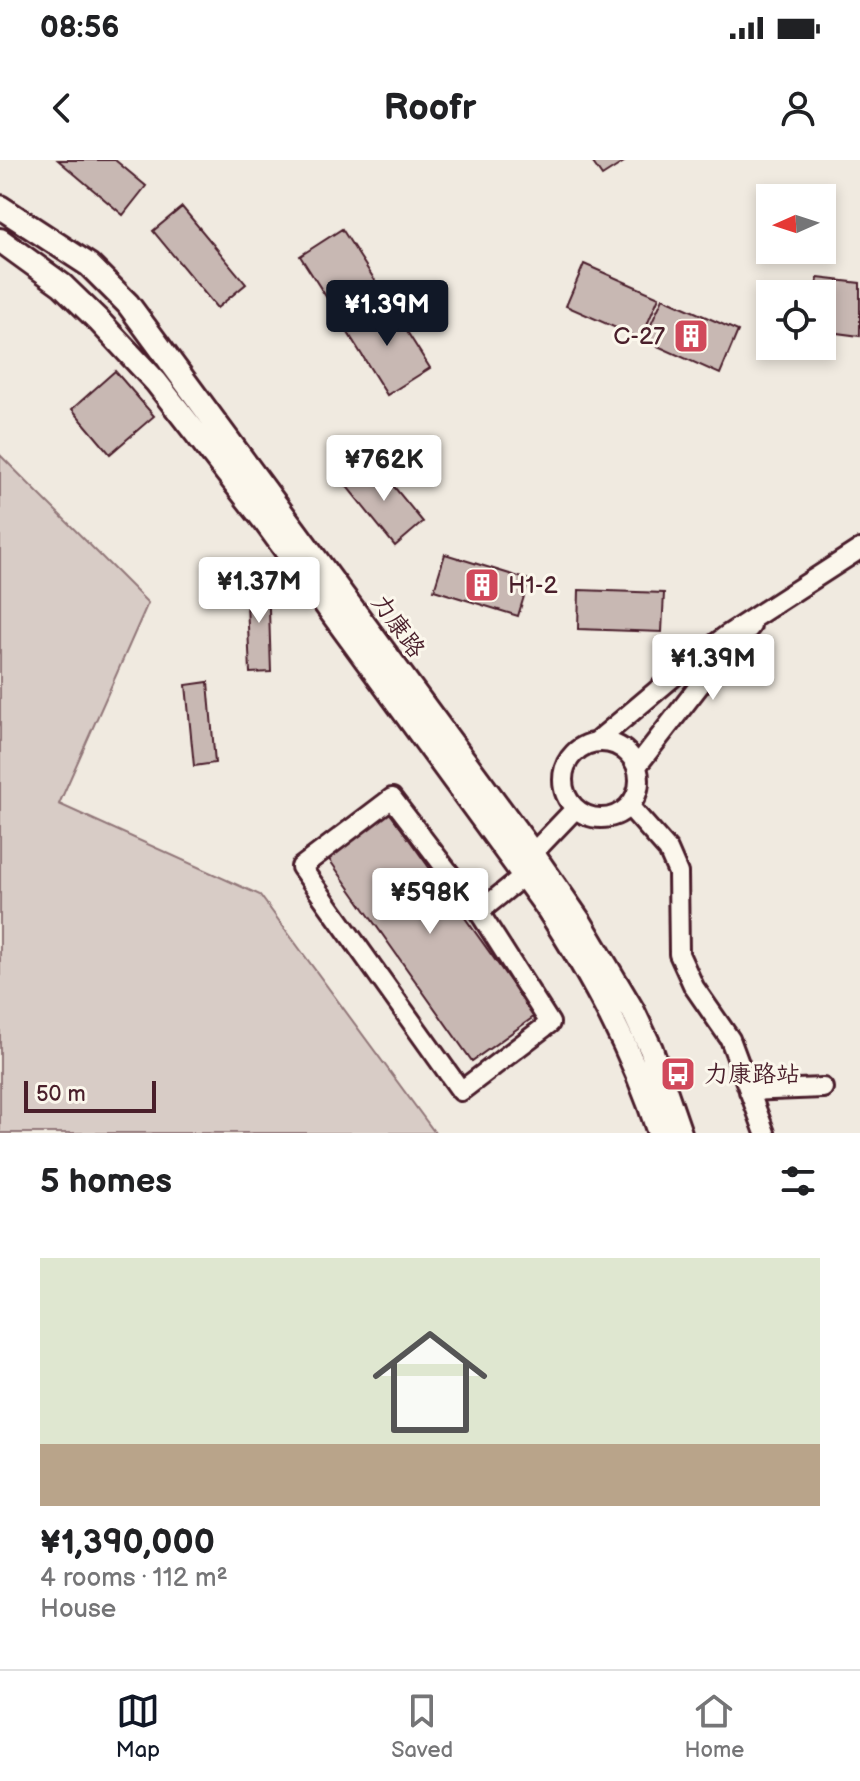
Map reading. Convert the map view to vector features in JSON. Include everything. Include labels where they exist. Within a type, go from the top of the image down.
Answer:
[{"type":"street","name":"力康路","points":[[0,207],[89,265],[128,304],[533,853],[600,954],[633,1011],[651,1049],[680,1133]]},
{"type":"street","name":"力康路","points":[[0,240],[62,285],[98,320],[156,382],[266,523],[570,943],[600,993],[626,1046],[659,1133]]},
{"type":"street","points":[[596,742],[727,635],[860,549]]},
{"type":"street","points":[[637,766],[706,677],[760,615]]},
{"type":"street","points":[[609,742],[631,755],[637,766],[638,792],[629,806],[611,817],[598,818],[575,809],[563,787],[567,763],[584,745],[609,742]]},
{"type":"street","points":[[392,798],[479,912],[550,1023],[461,1091],[301,867],[392,798]]},
{"type":"street","points":[[629,806],[668,850],[678,873],[679,954],[694,987],[730,1039],[765,1133]]},
{"type":"street","points":[[533,853],[575,809]]},
{"type":"street","points":[[479,912],[523,876]]},
{"type":"street","points":[[749,1091],[823,1088]]},
{"type":"shaded area","points":[[0,455],[148,603],[59,804],[260,895],[435,1133],[0,1133]]},
{"type":"building","points":[[58,160],[115,160],[146,186],[123,215]]},
{"type":"building","points":[[591,160],[627,160],[602,176]]},
{"type":"building","points":[[182,207],[246,284],[217,308],[153,231]]},
{"type":"building","points":[[342,229],[385,296],[343,323],[300,256]]},
{"type":"building","name":"C-27","points":[[584,264],[659,297],[641,339],[566,306]]},
{"type":"building","points":[[836,280],[860,283],[860,336],[836,333]]},
{"type":"building","name":"C-27","points":[[663,298],[738,331],[720,374],[644,340]]},
{"type":"building","points":[[387,300],[430,368],[387,395],[345,328]]},
{"type":"building","points":[[115,371],[154,416],[110,454],[72,409]]},
{"type":"building","points":[[372,460],[423,522],[395,546],[344,483]]},
{"type":"building","name":"H1-2","points":[[445,554],[529,580],[518,616],[434,590]]},
{"type":"building","points":[[268,578],[271,672],[250,673],[246,579]]},
{"type":"building","points":[[579,590],[664,593],[662,632],[578,629]]},
{"type":"building","points":[[208,682],[215,763],[194,766],[186,685]]},
{"type":"building","points":[[388,810],[535,1016],[472,1061],[326,855]]},
{"type":"place","name":"C-27","points":[[691,336]]},
{"type":"place","name":"H1-2","points":[[482,585]]},
{"type":"place","name":"力康路站","points":[[678,1074]]}]
